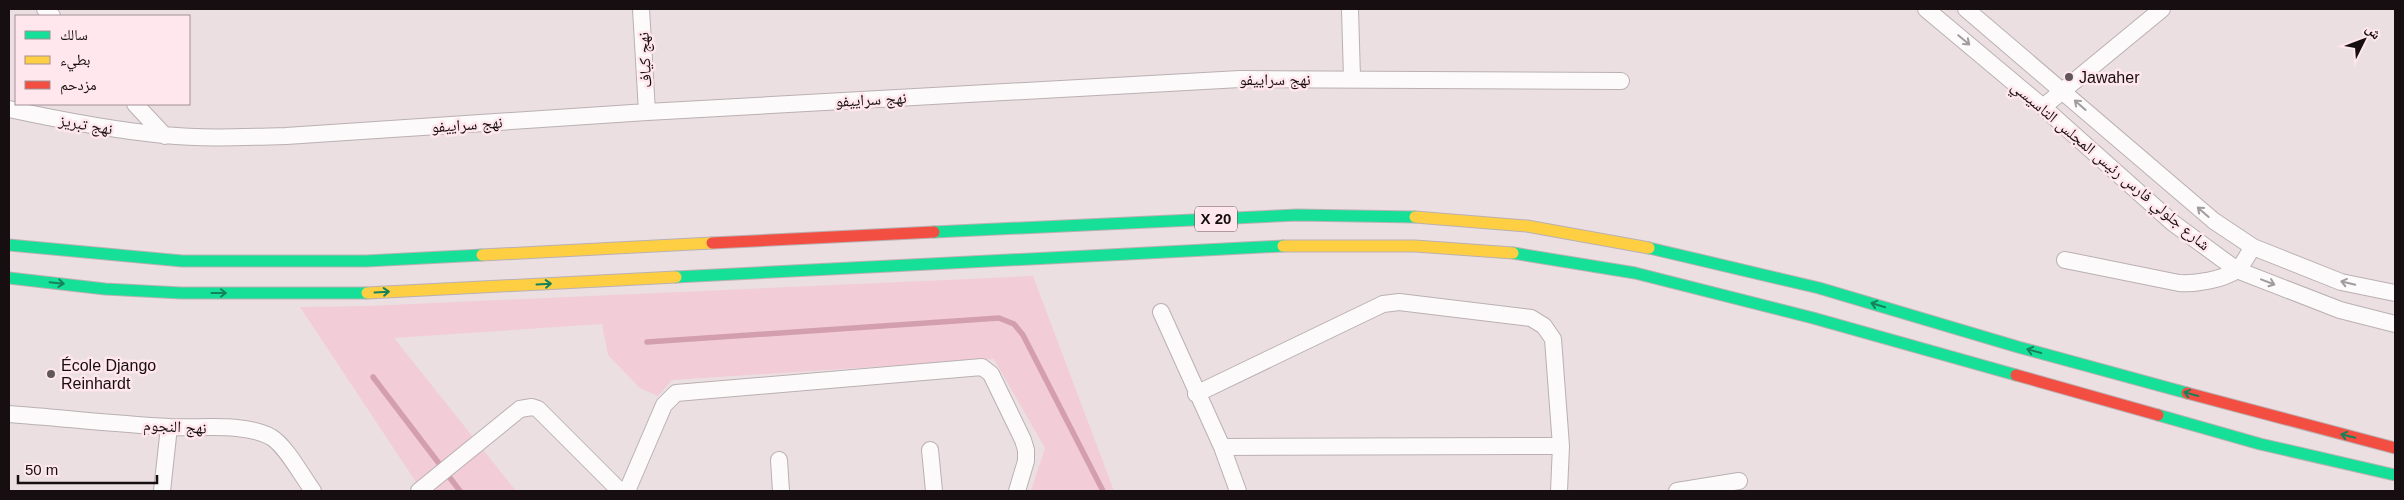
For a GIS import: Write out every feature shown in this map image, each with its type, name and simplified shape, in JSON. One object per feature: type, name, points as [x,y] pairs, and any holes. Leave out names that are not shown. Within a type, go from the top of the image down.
[{"type":"highway","name":"X 20","points":[[9,245],[182,260],[366,261],[1149,221],[1296,215],[1427,217],[1527,226],[1632,245],[1819,288],[2018,347],[2269,416],[2395,448]]},
{"type":"highway","name":"X 20","points":[[9,278],[105,289],[172,292],[367,293],[1298,245],[1415,246],[1523,254],[1635,274],[1814,318],[2260,444],[2395,475]]},
{"type":"street","name":"نهج كياف","points":[[641,9],[647,112]]},
{"type":"street","points":[[1350,9],[1352,78]]},
{"type":"street","name":"شارع جلولي فارس رئيس المجلس التاسيسي","points":[[1926,9],[2043,107],[2173,223],[2237,270],[2340,310],[2395,324]]},
{"type":"street","name":"شارع جلولي فارس رئيس المجلس التاسيسي","points":[[1966,9],[2214,221],[2252,247],[2341,282],[2395,293]]},
{"type":"street","points":[[2043,107],[2162,9]]},
{"type":"street","name":"نهج سراييفو","points":[[165,136],[286,136],[647,112],[1240,79],[1352,78],[1621,81]]},
{"type":"street","points":[[136,105],[165,136]]},
{"type":"street","name":"نهج تبريز","points":[[9,109],[81,124],[165,136]]},
{"type":"street","points":[[2065,260],[2179,283],[2209,281],[2237,270],[2252,247]]},
{"type":"street","points":[[1196,394],[1383,304],[1399,302],[1531,318],[1544,326],[1553,339],[1561,446],[1559,491]]},
{"type":"street","points":[[1161,312],[1196,394],[1222,447],[1238,491]]},
{"type":"street","points":[[627,491],[664,405],[676,393],[982,367],[991,374],[1026,450],[1026,461],[1017,491]]},
{"type":"street","points":[[419,491],[520,409],[527,406],[538,409],[620,491]]},
{"type":"street","name":"نهج النجوم","points":[[9,414],[169,427],[243,429],[260,432],[273,438],[313,491]]},
{"type":"street","points":[[162,491],[169,427]]},
{"type":"street","points":[[1222,447],[1561,446]]},
{"type":"street","points":[[930,450],[934,491]]},
{"type":"street","points":[[779,460],[781,491]]},
{"type":"street","points":[[1677,491],[1739,481]]},
{"type":"shaded area","points":[[1033,276],[1114,491],[1031,491],[1045,448],[994,359],[672,380],[658,396],[640,388],[608,355],[602,324],[394,338],[516,491],[422,491],[300,307],[368,306]]},
{"type":"waterway","points":[[647,342],[999,318],[1014,324],[1023,335],[1103,491]]},
{"type":"waterway","points":[[373,377],[460,491]]},
{"type":"traffic: fast","points":[[934,232],[1297,215],[1415,217]]},
{"type":"traffic: fast","points":[[9,245],[182,261],[366,261],[482,255]]},
{"type":"traffic: fast","points":[[676,277],[1283,246]]},
{"type":"traffic: fast","points":[[1649,248],[1819,288],[2018,347],[2187,393]]},
{"type":"traffic: fast","points":[[1513,253],[1635,273],[1813,318],[2016,375]]},
{"type":"traffic: fast","points":[[9,278],[105,289],[181,293],[367,293]]},
{"type":"traffic: fast","points":[[2158,415],[2260,444],[2395,475]]},
{"type":"traffic: slow","points":[[1415,217],[1527,226],[1649,248]]},
{"type":"traffic: slow","points":[[482,255],[712,243]]},
{"type":"traffic: slow","points":[[1283,246],[1415,246],[1513,253]]},
{"type":"traffic: slow","points":[[367,293],[676,277]]},
{"type":"traffic: jam","points":[[712,243],[934,232]]},
{"type":"traffic: jam","points":[[2016,375],[2158,415]]},
{"type":"traffic: jam","points":[[2187,393],[2395,448]]},
{"type":"place","name":"Jawaher","points":[[2069,77]]},
{"type":"place","name":"École Django Reinhardt","points":[[51,374]]}]
